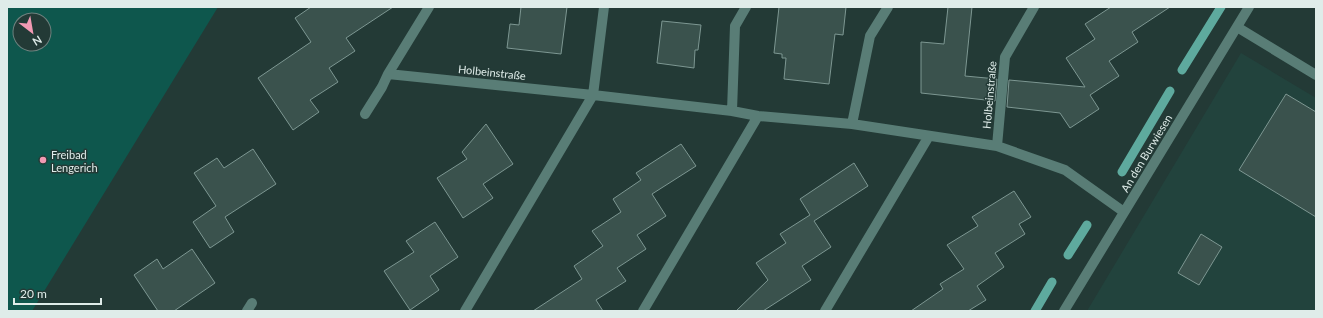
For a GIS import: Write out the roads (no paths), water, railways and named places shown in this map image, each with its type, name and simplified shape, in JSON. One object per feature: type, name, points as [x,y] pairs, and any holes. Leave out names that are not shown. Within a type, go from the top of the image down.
[{"type":"street","points":[[365,114],[429,7]]},
{"type":"street","points":[[465,311],[593,95],[604,7]]},
{"type":"street","points":[[732,111],[734,26],[746,7]]},
{"type":"street","points":[[852,124],[870,36],[888,7]]},
{"type":"street","name":"Holbeinstraße","points":[[997,146],[1005,57],[1034,7]]},
{"type":"street","name":"An den Burwiesen","points":[[1064,311],[1249,7]]},
{"type":"street","points":[[1237,27],[1316,75]]},
{"type":"street","name":"Holbeinstraße","points":[[388,74],[593,95],[732,111],[758,116],[852,124],[997,146],[1065,170],[1124,212]]},
{"type":"street","points":[[643,311],[758,116]]},
{"type":"street","points":[[825,311],[929,136]]},
{"type":"waterway","points":[[1182,70],[1221,7]]},
{"type":"waterway","points":[[1122,172],[1170,91]]},
{"type":"waterway","points":[[1068,255],[1087,225]]},
{"type":"waterway","points":[[1035,311],[1052,282]]},
{"type":"place","name":"Freibad Lengerich","points":[[43,160]]}]
